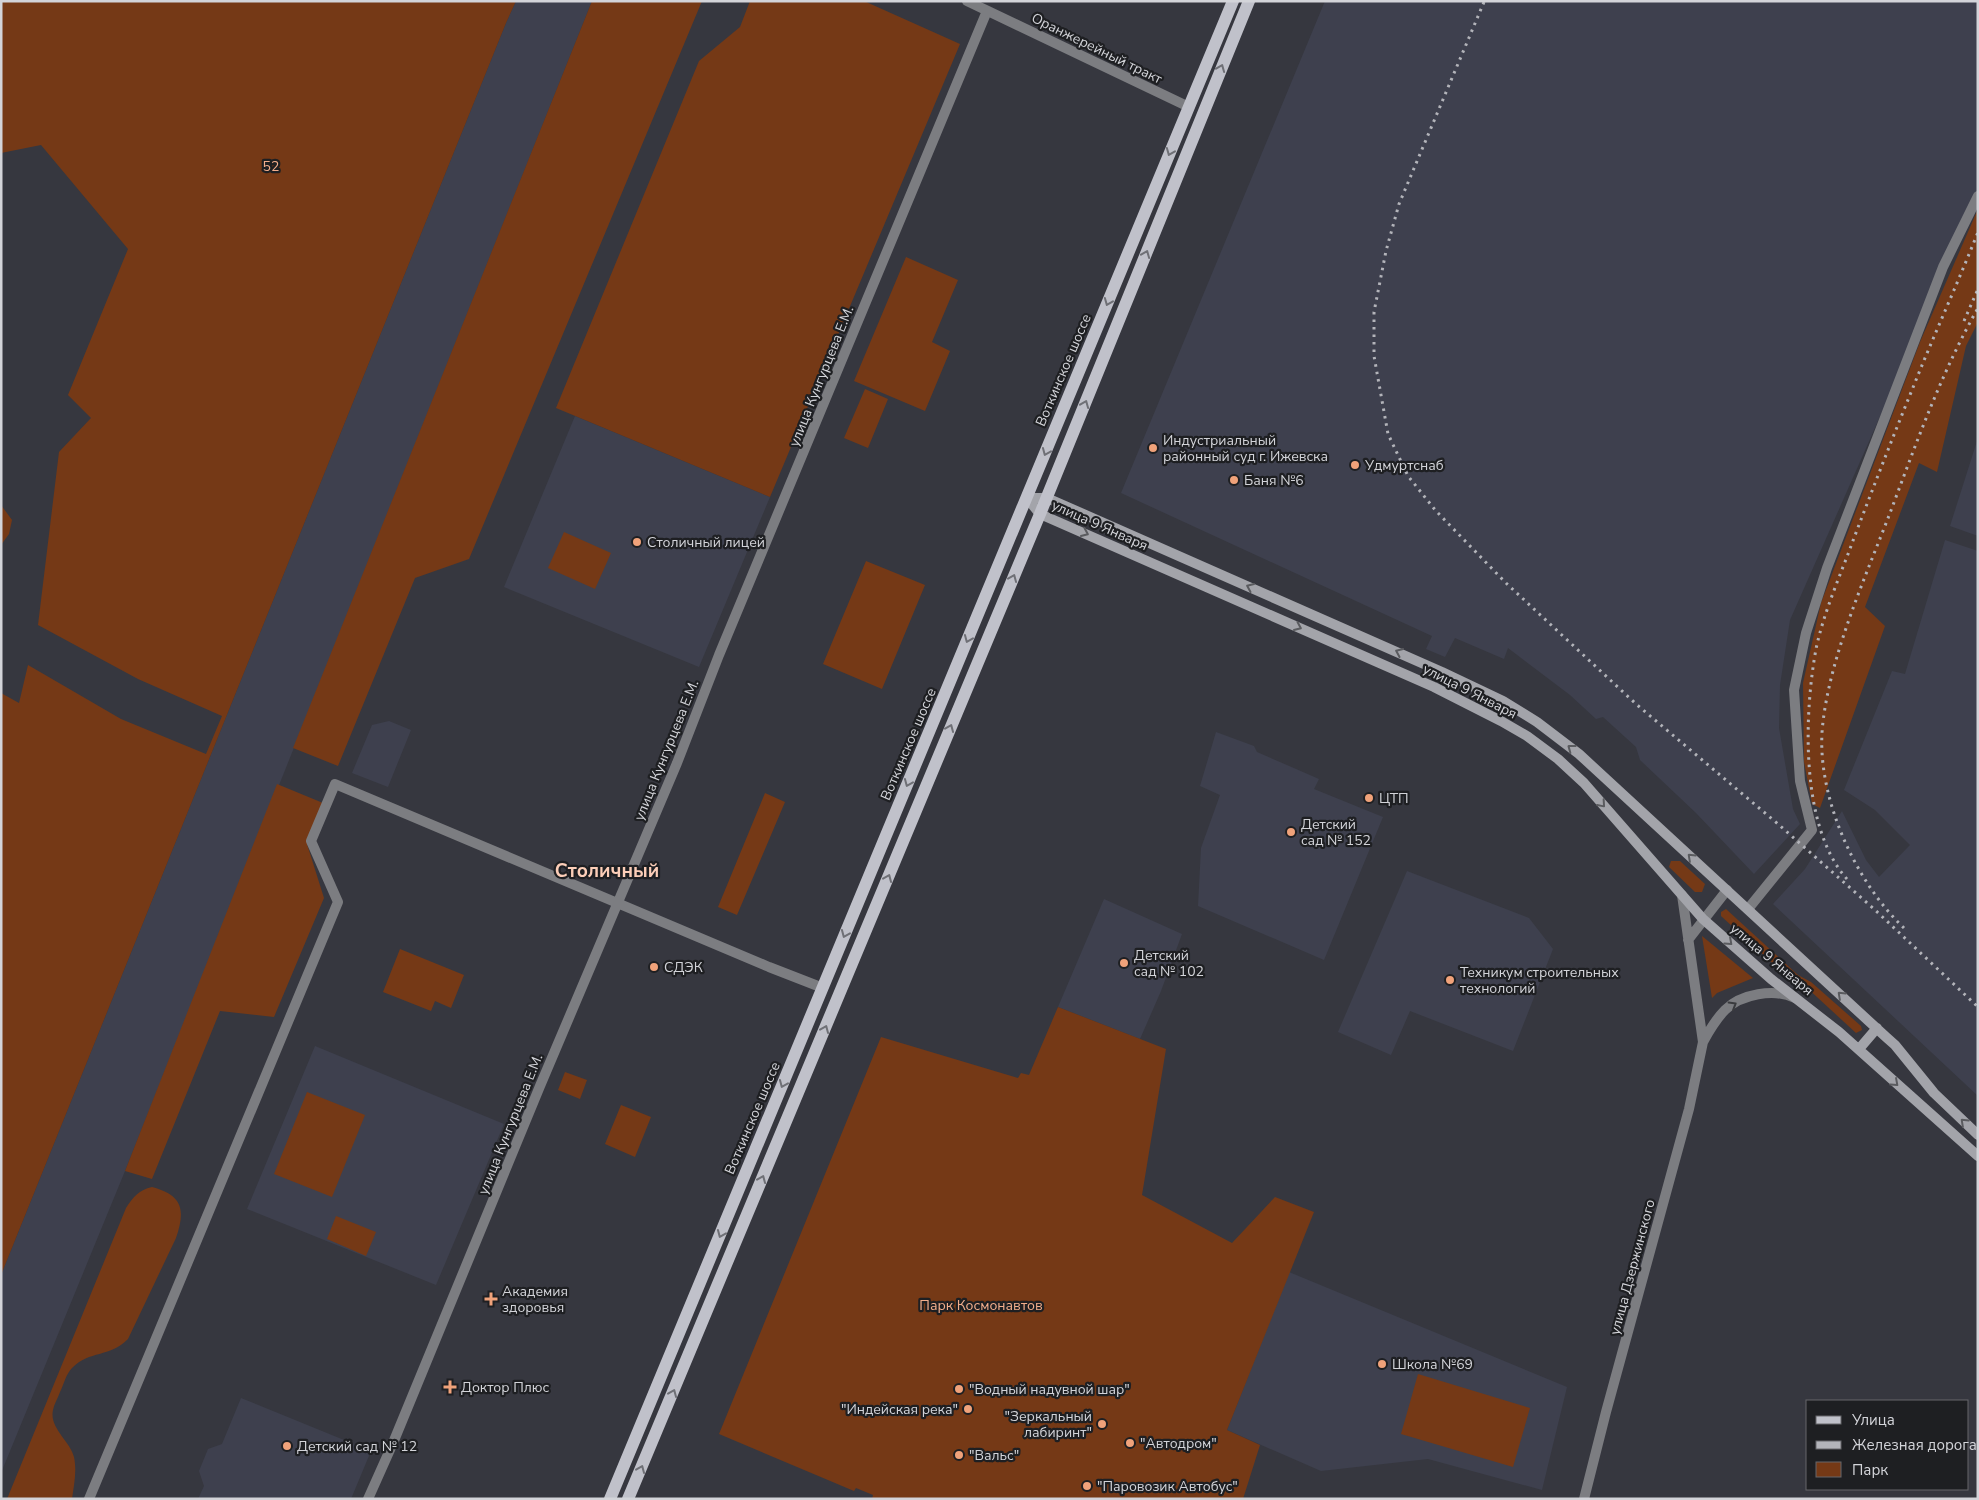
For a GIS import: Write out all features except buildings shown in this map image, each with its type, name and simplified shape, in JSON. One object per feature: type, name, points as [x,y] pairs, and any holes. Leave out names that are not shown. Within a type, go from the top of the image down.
[{"type":"main road","name":"Воткинское шоссе","points":[[610,1499],[1232,1]]},
{"type":"main road","points":[[628,1499],[1040,514],[1249,1]]},
{"type":"main road","name":"улица 9 Января","points":[[1027,498],[1046,498],[1415,659],[1503,701],[1537,722],[1578,754],[1877,1028],[1895,1045],[1934,1093],[1978,1135]]},
{"type":"main road","name":"улица 9 Января","points":[[1027,498],[1040,514],[1407,675],[1501,721],[1527,736],[1558,758],[1601,802],[1703,919],[1771,979],[1800,1000],[1859,1050],[1978,1156]]},
{"type":"main road","points":[[1407,675],[1415,659]]},
{"type":"main road","points":[[1859,1050],[1877,1028]]},
{"type":"street","name":"Оранжерейный тракт","points":[[966,1],[984,7],[1204,114]]},
{"type":"street","name":"улица Кунгурцева Е.М.","points":[[368,1499],[393,1444],[617,902],[677,764],[719,655],[814,431],[984,7]]},
{"type":"street","points":[[1748,909],[1812,830],[1800,781],[1794,690],[1806,633],[1827,568],[1943,268],[1978,196]]},
{"type":"street","points":[[89,1499],[338,902],[311,840],[335,784],[823,988]]},
{"type":"street","points":[[1688,940],[1727,890]]},
{"type":"street","name":"улица Дзержинского","points":[[1682,895],[1703,1042]]},
{"type":"street","name":"улица Дзержинского","points":[[1584,1499],[1687,1118],[1703,1042],[1717,1018],[1726,1008],[1752,995],[1787,994],[1800,1000]]},
{"type":"shaded area","points":[[516,1],[592,1],[125,1171],[1,1473],[1,1275]]},
{"type":"shaded area","points":[[1325,1],[1978,1],[1978,195],[1790,620],[1780,685],[1779,728],[1793,809],[1800,824],[1754,874],[1696,813],[1640,760],[1636,747],[1603,717],[1596,719],[1570,695],[1508,648],[1504,659],[1455,638],[1445,657],[1426,649],[1432,636],[1121,493]]},
{"type":"shaded area","name":"Столичный лицей","points":[[575,416],[770,497],[699,667],[504,587]]},
{"type":"shaded area","points":[[1978,438],[1978,536],[1950,526]]},
{"type":"shaded area","points":[[1945,540],[1978,551],[1978,1096],[1773,904],[1805,869],[1842,811],[1866,860],[1879,877],[1910,845],[1875,810],[1844,790],[1892,671],[1905,674]]},
{"type":"shaded area","points":[[389,721],[411,730],[388,787],[352,773],[372,725]]},
{"type":"shaded area","name":"Детский сад № 152","points":[[1216,732],[1254,746],[1257,752],[1319,779],[1314,789],[1383,817],[1324,960],[1198,906],[1201,848],[1220,795],[1200,786]]},
{"type":"shaded area","name":"Техникум строительных технологий","points":[[1407,871],[1529,918],[1553,949],[1513,1051],[1410,1011],[1391,1055],[1338,1032]]},
{"type":"shaded area","name":"Детский сад № 102","points":[[1104,899],[1182,934],[1161,991],[1140,1039],[1058,1007]]},
{"type":"shaded area","points":[[315,1046],[504,1124],[436,1285],[247,1209]]},
{"type":"shaded area","name":"Школа №69","points":[[1289,1272],[1567,1387],[1542,1490],[1428,1459],[1321,1471],[1227,1430]]},
{"type":"shaded area","name":"Детский сад № 12","points":[[241,1398],[371,1451],[351,1499],[198,1499],[204,1486],[199,1471],[208,1449],[222,1444]]},
{"type":"green space","name":"52","points":[[1,1],[516,1],[1,1275],[1,693],[19,703],[28,665],[121,719],[206,754],[222,716],[138,679],[38,625],[59,452],[91,418],[68,395],[128,249],[41,145],[1,153]]},
{"type":"green space","points":[[592,1],[702,1],[469,559],[415,578],[338,766],[293,748]]},
{"type":"green space","points":[[750,1],[864,1],[960,44],[770,497],[556,408],[699,61],[740,27]]},
{"type":"green space","points":[[1978,209],[1978,322],[1966,346],[1937,472],[1919,463],[1865,607],[1885,626],[1820,808],[1812,804],[1804,762],[1803,683],[1821,603],[1920,342]]},
{"type":"green space","points":[[906,257],[958,280],[932,342],[950,351],[925,411],[854,381]]},
{"type":"green space","points":[[865,389],[888,399],[868,448],[844,438]]},
{"type":"green space","points":[[1,505],[12,520],[9,534],[1,545]]},
{"type":"green space","points":[[564,532],[611,553],[595,589],[548,568]]},
{"type":"green space","points":[[866,561],[925,585],[882,689],[823,664]]},
{"type":"green space","points":[[277,784],[323,803],[307,844],[324,898],[274,1017],[220,1011],[152,1179],[125,1171]]},
{"type":"green space","points":[[765,793],[785,802],[737,915],[718,907]]},
{"type":"green space","points":[[1671,861],[1680,861],[1705,884],[1702,892],[1695,892],[1669,867]]},
{"type":"green space","points":[[1726,909],[1798,975],[1811,982],[1861,1026],[1862,1030],[1856,1033],[1805,986],[1791,980],[1721,916],[1721,912]]},
{"type":"green space","points":[[1702,936],[1753,978],[1717,993],[1712,998]]},
{"type":"green space","points":[[400,949],[464,975],[451,1008],[435,1001],[431,1011],[383,992]]},
{"type":"green space","name":"Парк Космонавтов","points":[[1058,1007],[1166,1049],[1142,1195],[1232,1243],[1275,1197],[1314,1212],[1227,1430],[1260,1445],[1243,1499],[872,1499],[873,1495],[856,1488],[854,1491],[719,1434],[881,1037],[1018,1078],[1021,1073],[1029,1075]]},
{"type":"green space","points":[[565,1072],[587,1080],[580,1099],[558,1090]]},
{"type":"green space","points":[[307,1092],[365,1115],[332,1197],[274,1174]]},
{"type":"green space","points":[[621,1105],[651,1117],[635,1157],[605,1144]]},
{"type":"green space","points":[[152,1187],[170,1194],[179,1205],[181,1219],[176,1238],[128,1339],[114,1349],[79,1362],[72,1368],[54,1408],[54,1423],[72,1451],[75,1462],[72,1499],[7,1499],[126,1208],[131,1200],[143,1190]]},
{"type":"green space","points":[[336,1216],[376,1232],[366,1256],[327,1239]]},
{"type":"green space","points":[[1418,1374],[1530,1408],[1513,1467],[1401,1434]]},
{"type":"railway","points":[[1484,2],[1399,204],[1386,251],[1374,312],[1374,356],[1388,434],[1408,476],[1436,511],[1506,583],[1636,704],[1778,824],[1874,909],[1978,1007]]},
{"type":"railway","points":[[1847,879],[1832,857],[1821,830],[1813,801],[1808,737],[1809,705],[1816,649],[1828,607],[1875,482],[1978,232]]},
{"type":"railway","points":[[1964,321],[1978,289]]},
{"type":"railway","points":[[1904,928],[1869,886],[1841,833],[1831,805],[1825,777],[1822,749],[1823,722],[1833,670],[1850,616],[1930,409],[1952,358],[1978,308]]},
{"type":"place","name":"Индустриальный районный суд г. Ижевска","points":[[1153,448]]},
{"type":"place","name":"Удмуртснаб","points":[[1355,465]]},
{"type":"place","name":"Баня №6","points":[[1234,480]]},
{"type":"place","name":"Столичный лицей","points":[[637,542]]},
{"type":"place","name":"ЦТП","points":[[1369,798]]},
{"type":"place","name":"Детский сад № 152","points":[[1291,832]]},
{"type":"place","name":"Детский сад № 102","points":[[1124,963]]},
{"type":"place","name":"СДЭК","points":[[654,967]]},
{"type":"place","name":"Техникум строительных технологий","points":[[1450,980]]},
{"type":"place","name":"Академия здоровья","points":[[491,1299]]},
{"type":"place","name":"Школа №69","points":[[1382,1364]]},
{"type":"place","name":"Доктор Плюс","points":[[450,1387]]},
{"type":"place","name":"\"Водный надувной шар\"","points":[[959,1389]]},
{"type":"place","name":"\"Индейская река\"","points":[[968,1409]]},
{"type":"place","name":"\"Зеркальный лабиринт\"","points":[[1102,1424]]},
{"type":"place","name":"\"Автодром\"","points":[[1130,1443]]},
{"type":"place","name":"Детский сад № 12","points":[[287,1446]]},
{"type":"place","name":"\"Вальс\"","points":[[959,1455]]},
{"type":"place","name":"\"Паровозик Автобус\"","points":[[1087,1486]]},
{"type":"district","name":"Столичный","points":[[607,870]]}]
